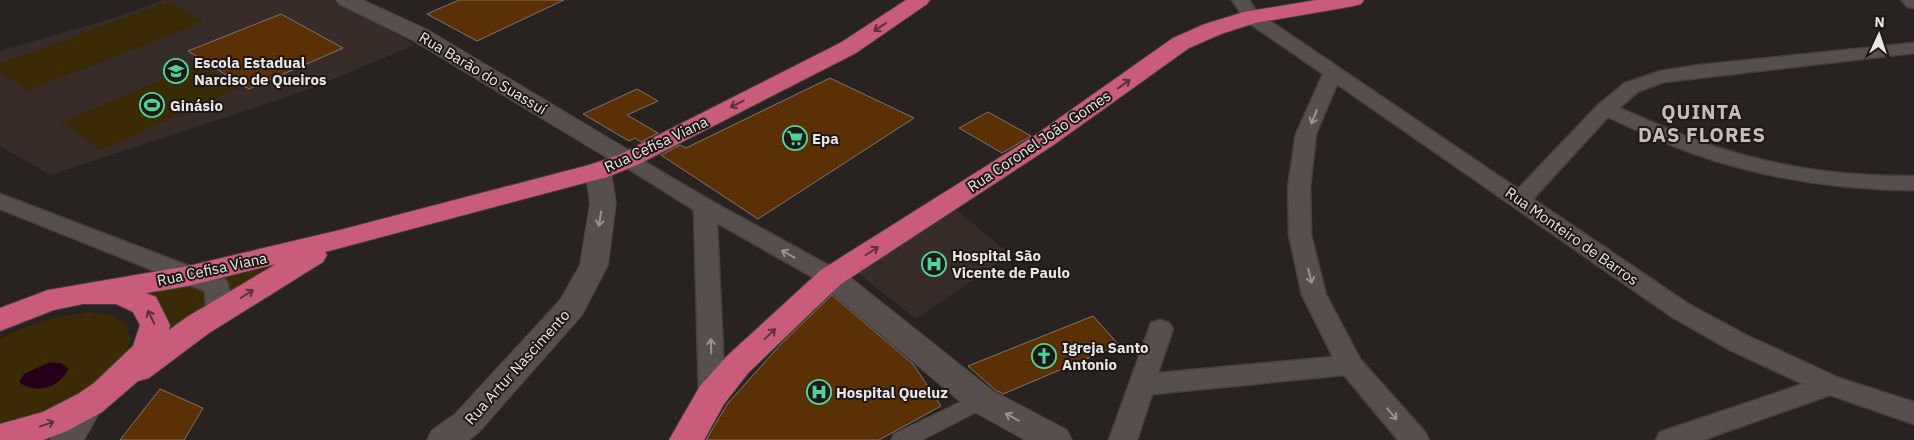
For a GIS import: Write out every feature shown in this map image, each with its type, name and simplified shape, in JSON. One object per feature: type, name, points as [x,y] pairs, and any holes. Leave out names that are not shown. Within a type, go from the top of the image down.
[{"type":"highway","name":"Rua Cefisa Viana","points":[[83,294],[188,276],[340,239],[613,163],[848,48],[920,0]]},
{"type":"highway","name":"Rua Coronel João Gomes","points":[[686,440],[712,395],[738,364],[831,277],[1043,142],[1181,43],[1213,29],[1246,8],[1354,0]]},
{"type":"highway","name":"Rua Cefisa Viana","points":[[120,381],[218,312],[340,239]]},
{"type":"highway","points":[[0,308],[83,294],[120,294],[146,305],[155,325],[147,352],[120,381],[86,406],[52,423],[16,435],[0,438]]},
{"type":"highway","points":[[0,320],[48,301]]},
{"type":"street","name":"Rua Barão do Suassuí","points":[[346,0],[420,35],[613,163],[705,207],[831,277]]},
{"type":"street","points":[[1910,0],[1914,3]]},
{"type":"street","name":"Rua Monteiro de Barros","points":[[1246,8],[1333,72],[1681,311],[1739,344],[1830,385],[1914,414]]},
{"type":"street","points":[[1520,199],[1605,109],[1632,88],[1661,77],[1700,71],[1914,48]]},
{"type":"street","points":[[1333,72],[1306,134],[1299,187],[1300,236],[1314,295],[1350,365],[1415,440]]},
{"type":"street","points":[[1605,109],[1699,149],[1741,162],[1790,172],[1878,183],[1914,182]]},
{"type":"street","name":"Rua Artur Nascimento","points":[[444,440],[467,423],[571,307],[594,265],[603,203],[613,163]]},
{"type":"street","points":[[0,200],[217,286],[218,312]]},
{"type":"street","points":[[705,207],[712,395]]},
{"type":"street","points":[[831,277],[982,400],[1055,440]]},
{"type":"street","points":[[1123,440],[1160,330]]},
{"type":"street","points":[[1141,385],[1350,365]]},
{"type":"street","points":[[1670,440],[1830,385]]},
{"type":"street","points":[[902,440],[982,400]]},
{"type":"street","points":[[68,440],[86,406]]},
{"type":"shaded area","name":"Escola Estadual Narciso de Queiros","points":[[163,0],[335,0],[415,45],[302,92],[50,175],[0,146],[0,51],[117,17]]},
{"type":"shaded area","points":[[169,1],[203,22],[27,91],[0,71],[0,64]]},
{"type":"shaded area","name":"Ginásio","points":[[199,64],[239,88],[101,150],[62,122]]},
{"type":"shaded area","name":"Hospital São Vicente de Paulo","points":[[955,209],[1010,254],[916,319],[858,273]]},
{"type":"shaded area","points":[[322,247],[151,351],[135,295]]},
{"type":"shaded area","points":[[89,312],[112,315],[126,325],[131,339],[125,358],[78,401],[0,428],[0,339],[22,328],[43,321]]},
{"type":"shaded area","points":[[48,363],[61,364],[68,369],[64,376],[53,385],[39,389],[25,386],[19,382],[24,374]]},
{"type":"building","points":[[459,0],[564,0],[477,41],[427,14]]},
{"type":"building","points":[[281,14],[343,48],[249,89],[188,51]]},
{"type":"building","name":"Epa","points":[[830,78],[914,118],[758,219],[661,155],[680,145],[686,148]]},
{"type":"building","points":[[637,89],[658,101],[627,115],[658,133],[641,142],[635,138],[629,141],[583,114]]},
{"type":"building","points":[[988,112],[1031,136],[1002,153],[959,128]]},
{"type":"building","points":[[832,295],[913,364],[941,406],[879,440],[706,440],[728,403],[782,343]]},
{"type":"building","name":"Igreja Santo Antonio","points":[[1093,316],[1119,345],[1003,394],[994,389],[968,366]]},
{"type":"building","points":[[160,389],[203,408],[184,440],[120,440]]},
{"type":"place","name":"Escola Estadual Narciso de Queiros","points":[[176,71]]},
{"type":"place","name":"Ginásio","points":[[152,105]]},
{"type":"place","name":"Epa","points":[[795,138]]},
{"type":"place","name":"Hospital São Vicente de Paulo","points":[[934,264]]},
{"type":"place","name":"Igreja Santo Antonio","points":[[1044,356]]},
{"type":"place","name":"Hospital Queluz","points":[[819,392]]},
{"type":"district","name":"QUINTA DAS FLORES","points":[[1702,122]]}]
